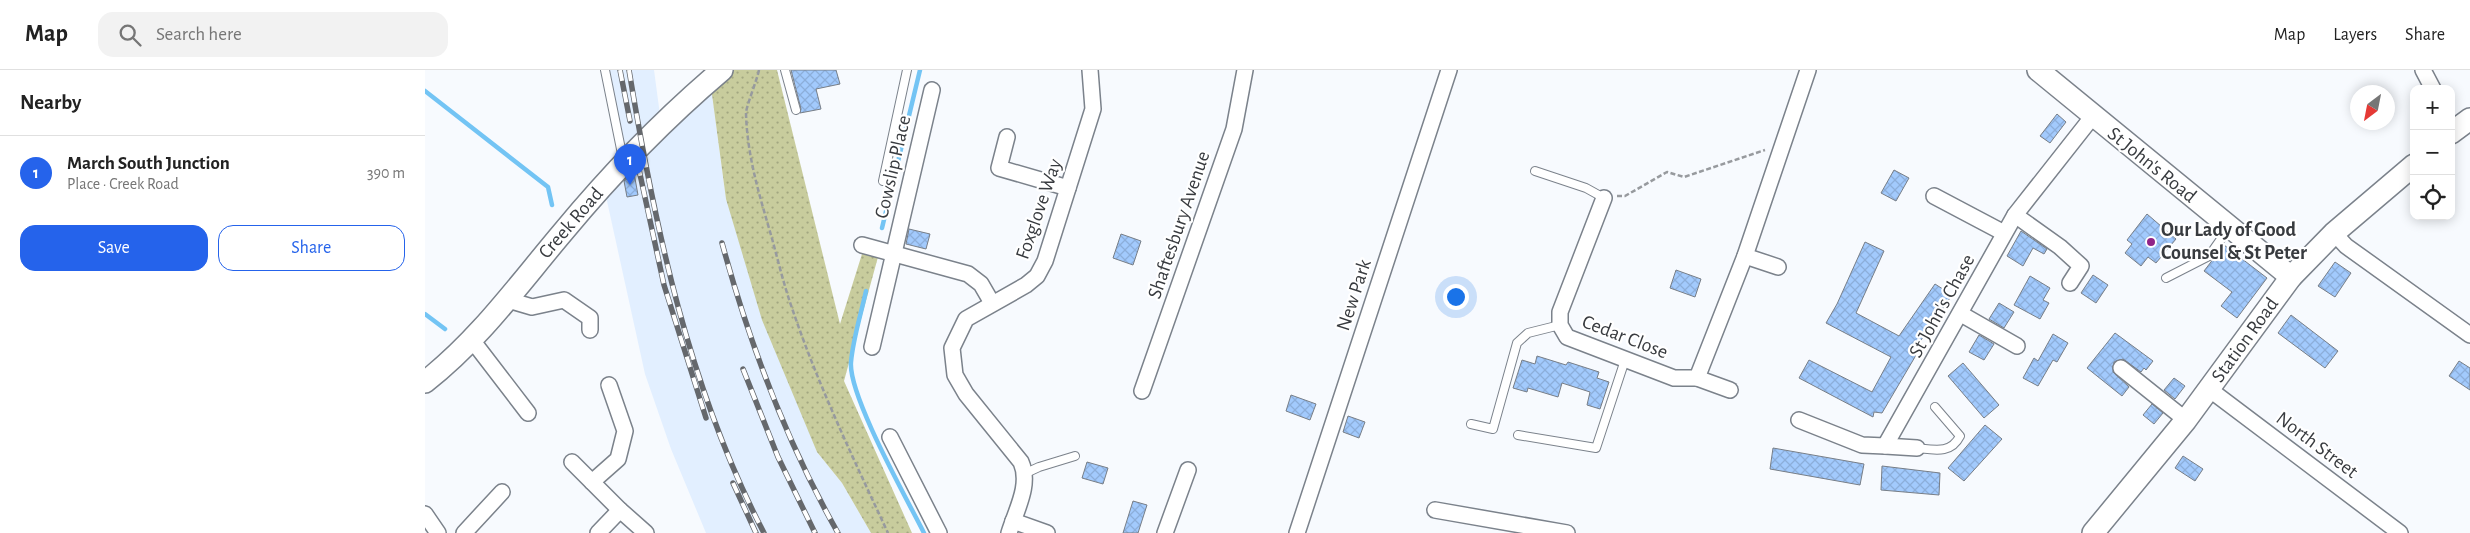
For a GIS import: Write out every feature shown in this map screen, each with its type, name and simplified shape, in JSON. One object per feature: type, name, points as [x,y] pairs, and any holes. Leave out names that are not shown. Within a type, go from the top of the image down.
[{"type":"street","name":"Creek Road","points":[[425,382],[472,340],[624,162],[722,70]]},
{"type":"street","name":"Foxglove Way","points":[[1026,473],[1021,462],[966,394],[955,375],[952,348],[967,320],[1037,276],[1045,261],[1093,109],[1088,70]]},
{"type":"street","name":"Shaftesbury Avenue","points":[[1142,391],[1234,129],[1245,70]]},
{"type":"street","name":"New Park","points":[[1297,533],[1449,70]]},
{"type":"street","points":[[1697,378],[1745,256],[1781,145],[1808,70]]},
{"type":"street","name":"St John's Road","points":[[2038,70],[2291,277]]},
{"type":"street","points":[[2423,70],[2431,85]]},
{"type":"street","name":"Cowslip Place","points":[[872,347],[932,90]]},
{"type":"street","name":"St John's Chase","points":[[1885,446],[2015,215],[2093,116]]},
{"type":"street","points":[[1007,137],[999,168],[1068,188]]},
{"type":"street","name":"Station Road","points":[[2097,532],[2186,420],[2291,277],[2334,233],[2410,168]]},
{"type":"street","points":[[1934,196],[2004,233]]},
{"type":"street","name":"Cedar Close","points":[[1604,198],[1560,312],[1560,325],[1567,337],[1674,378],[1697,378],[1730,390]]},
{"type":"street","points":[[2015,215],[2060,246],[2081,266],[2070,283]]},
{"type":"street","points":[[2334,233],[2346,246],[2470,335]]},
{"type":"street","points":[[862,245],[969,274],[981,284],[993,303]]},
{"type":"street","points":[[1745,256],[1778,267]]},
{"type":"street","points":[[508,300],[531,307],[564,300],[589,318],[590,330]]},
{"type":"street","points":[[1961,314],[2017,346]]},
{"type":"street","points":[[472,340],[528,413]]},
{"type":"street","points":[[2121,368],[2186,420]]},
{"type":"street","points":[[592,482],[618,459],[625,431],[609,385]]},
{"type":"street","name":"North Street","points":[[2209,389],[2400,533]]},
{"type":"street","points":[[1799,420],[1861,445],[1917,448]]},
{"type":"street","points":[[891,437],[939,533]]},
{"type":"street","points":[[572,462],[646,533]]},
{"type":"street","points":[[1165,533],[1188,470]]},
{"type":"street","points":[[1026,473],[1025,484],[1011,527],[1047,533]]},
{"type":"street","points":[[464,533],[502,492]]},
{"type":"street","points":[[598,533],[620,510]]},
{"type":"street","points":[[1435,510],[1567,533]]},
{"type":"street","points":[[425,514],[439,533]]},
{"type":"lane","points":[[605,70],[624,162]]},
{"type":"lane","points":[[785,70],[797,110]]},
{"type":"lane","points":[[883,181],[907,70]]},
{"type":"lane","points":[[1535,171],[1586,188],[1604,198]]},
{"type":"lane","points":[[2166,278],[2209,256],[2229,227]]},
{"type":"lane","points":[[1471,424],[1493,429],[1517,343],[1528,333],[1560,325]]},
{"type":"lane","points":[[1518,435],[1596,448],[1625,360]]},
{"type":"lane","points":[[1917,448],[1942,451],[1956,444],[1960,436],[1935,407]]},
{"type":"lane","points":[[1026,473],[1039,466],[1075,456]]},
{"type":"path","points":[[759,70],[755,90],[746,110],[750,160],[762,206],[792,310],[810,358],[829,406],[888,533]]},
{"type":"path","points":[[1604,198],[1625,196],[1667,172],[1684,177],[1781,145]]},
{"type":"shaded area","points":[[609,70],[654,70],[660,115],[626,150]]},
{"type":"shaded area","points":[[711,87],[726,199],[817,452],[842,483],[871,533],[706,533],[671,449],[645,374],[605,192]]},
{"type":"green space","points":[[733,70],[777,70],[840,324],[862,254],[878,257],[844,381],[912,533],[871,533],[842,483],[817,452],[762,320],[726,199],[711,87]]},
{"type":"building","points":[[791,70],[836,70],[840,84],[816,89],[821,109],[800,113],[801,109]]},
{"type":"building","points":[[2057,114],[2066,122],[2050,143],[2040,136]]},
{"type":"building","points":[[1894,170],[1909,178],[1896,201],[1881,193]]},
{"type":"building","points":[[634,173],[638,195],[627,197],[624,181]]},
{"type":"building","name":"Our Lady of Good Counsel & St Peter","points":[[2147,214],[2176,239],[2156,263],[2148,257],[2141,266],[2125,253],[2132,244],[2127,240]]},
{"type":"building","points":[[909,229],[930,234],[926,249],[906,244]]},
{"type":"building","points":[[2021,231],[2047,249],[2044,254],[2033,248],[2023,266],[2007,256]]},
{"type":"building","points":[[1121,234],[1141,241],[1133,265],[1113,258]]},
{"type":"building","points":[[1865,242],[1884,251],[1856,313],[1899,336],[1935,284],[1952,295],[1919,343],[1922,345],[1882,413],[1874,412],[1873,417],[1799,378],[1809,360],[1872,392],[1891,357],[1826,323],[1837,304]]},
{"type":"building","points":[[2224,245],[2267,278],[2237,318],[2221,306],[2232,292],[2204,271]]},
{"type":"building","points":[[2335,262],[2351,273],[2335,297],[2318,286]]},
{"type":"building","points":[[1676,270],[1701,279],[1695,297],[1670,288]]},
{"type":"building","points":[[2093,275],[2108,285],[2096,303],[2081,293]]},
{"type":"building","points":[[2030,276],[2050,288],[2043,300],[2049,303],[2040,319],[2014,305]]},
{"type":"building","points":[[1999,303],[2014,312],[2004,328],[1989,319]]},
{"type":"building","points":[[2291,315],[2338,351],[2325,368],[2278,333]]},
{"type":"building","points":[[2115,333],[2153,361],[2146,370],[2144,368],[2141,372],[2123,359],[2114,362],[2113,372],[2129,387],[2122,396],[2087,368]]},
{"type":"building","points":[[2053,334],[2068,343],[2057,362],[2053,360],[2038,386],[2023,378],[2034,358],[2038,361]]},
{"type":"building","points":[[1979,335],[1994,344],[1984,360],[1969,352]]},
{"type":"building","points":[[1537,356],[1566,365],[1568,362],[1599,372],[1597,378],[1609,382],[1600,409],[1587,405],[1590,392],[1562,383],[1558,397],[1528,388],[1527,392],[1513,388],[1522,360],[1535,364]]},
{"type":"building","points":[[2459,361],[2470,368],[2470,390],[2449,376]]},
{"type":"building","points":[[1963,363],[1999,405],[1984,418],[1948,376]]},
{"type":"building","points":[[2174,378],[2185,386],[2175,399],[2164,390]]},
{"type":"building","points":[[1291,395],[1316,404],[1310,420],[1286,411]]},
{"type":"building","points":[[2152,404],[2163,413],[2154,424],[2143,415]]},
{"type":"building","points":[[1348,416],[1365,422],[1359,438],[1343,432]]},
{"type":"building","points":[[1985,425],[2002,439],[1964,481],[1948,468]]},
{"type":"building","points":[[1773,448],[1864,464],[1860,485],[1770,469]]},
{"type":"building","points":[[2183,456],[2203,469],[2195,481],[2175,468]]},
{"type":"building","points":[[1087,462],[1108,468],[1103,484],[1082,478]]},
{"type":"building","points":[[1882,466],[1940,473],[1939,495],[1881,490]]},
{"type":"building","points":[[1133,501],[1147,505],[1138,533],[1123,533]]},
{"type":"waterway","points":[[882,228],[920,70]]},
{"type":"waterway","points":[[425,91],[548,187],[552,205]]},
{"type":"waterway","points":[[866,291],[852,353],[853,377],[868,422],[924,533]]},
{"type":"waterway","points":[[425,314],[445,329]]},
{"type":"railway","points":[[620,70],[630,121]]},
{"type":"railway","points":[[629,70],[663,248],[678,307],[695,365],[715,422],[738,478],[764,533]]},
{"type":"railway","points":[[638,165],[664,285],[706,418]]},
{"type":"railway","points":[[722,243],[744,317],[771,391],[802,464],[838,533]]},
{"type":"railway","points":[[743,369],[778,457],[815,533]]},
{"type":"railway","points":[[733,483],[756,533]]},
{"type":"place","name":"March South Junction","points":[[630,185]]},
{"type":"place","name":"Our Lady of Good Counsel & St Peter","points":[[2151,242]]}]
